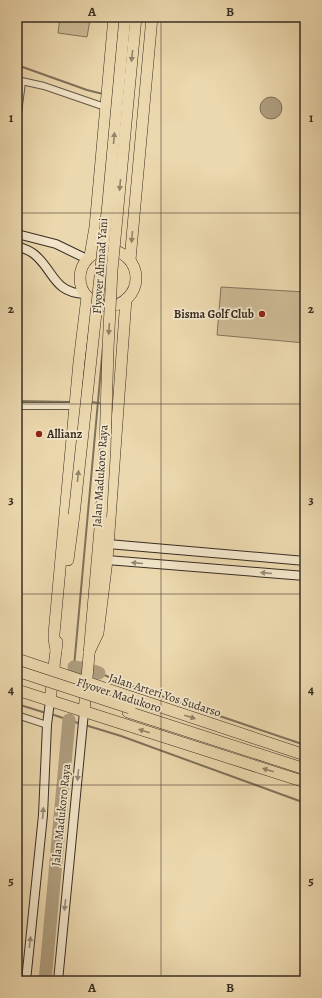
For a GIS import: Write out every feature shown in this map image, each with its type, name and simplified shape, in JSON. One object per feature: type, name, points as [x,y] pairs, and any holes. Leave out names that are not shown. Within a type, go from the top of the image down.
[{"type":"highway","points":[[89,257],[101,251],[109,250],[118,252],[130,260],[134,267],[136,282],[134,289],[126,299],[119,304],[102,306],[89,298],[81,285],[80,276],[82,267],[89,257],[95,227],[108,106],[107,87],[114,17]]},
{"type":"highway","name":"Flyover Ahmad Yani","points":[[74,515],[108,203],[125,17]]},
{"type":"highway","name":"Flyover Ahmad Yani","points":[[101,517],[112,270],[136,17]]},
{"type":"highway","points":[[130,260],[152,17]]},
{"type":"highway","points":[[108,106],[143,113]]},
{"type":"highway","name":"Jalan Madukoro Raya","points":[[56,650],[54,634],[75,400],[79,362],[89,298]]},
{"type":"highway","name":"Jalan Madukoro Raya","points":[[89,655],[98,633],[107,560],[126,299]]},
{"type":"highway","name":"Jalan Madukoro Raya","points":[[49,706],[74,515]]},
{"type":"highway","name":"Jalan Madukoro Raya","points":[[84,717],[101,517]]},
{"type":"highway","name":"Jalan Arteri Yos Sudarso","points":[[17,659],[305,755]]},
{"type":"highway","name":"Flyover Madukoro","points":[[17,671],[305,769]]},
{"type":"highway","name":"Flyover Madukoro","points":[[17,676],[305,765]]},
{"type":"highway","points":[[17,690],[49,706],[305,782]]},
{"type":"street","points":[[17,121],[19,81],[44,86],[108,106]]},
{"type":"street","points":[[17,234],[56,244],[89,257]]},
{"type":"street","points":[[17,246],[25,248],[35,254],[65,290],[89,298]]},
{"type":"street","points":[[17,406],[75,400]]},
{"type":"street","points":[[108,544],[305,561]]},
{"type":"street","points":[[107,560],[305,576]]},
{"type":"street","name":"Jalan Madukoro Raya","points":[[26,981],[43,815],[49,706]]},
{"type":"street","points":[[17,715],[47,724]]},
{"type":"street","name":"Jalan Madukoro Raya","points":[[58,981],[84,717]]},
{"type":"shaded area","points":[[60,17],[90,20],[87,37],[58,33]]},
{"type":"shaded area","points":[[271,97],[279,100],[282,108],[279,116],[271,119],[263,116],[260,108],[263,100]]},
{"type":"shaded area","name":"Bisma Golf Club","points":[[221,287],[305,292],[305,343],[217,335]]},
{"type":"waterway","points":[[17,65],[87,90],[103,94]]},
{"type":"waterway","points":[[74,667],[103,346]]},
{"type":"waterway","points":[[17,401],[72,402]]},
{"type":"waterway","points":[[90,402],[99,403]]},
{"type":"waterway","points":[[74,667],[99,673]]},
{"type":"waterway","points":[[99,673],[134,687],[305,745]]},
{"type":"waterway","points":[[17,704],[46,713]]},
{"type":"waterway","points":[[51,714],[81,724]]},
{"type":"waterway","points":[[45,981],[69,720]]},
{"type":"waterway","points":[[85,725],[121,736],[305,803]]},
{"type":"place","name":"Bisma Golf Club","points":[[262,314]]},
{"type":"place","name":"Allianz","points":[[39,434]]}]
